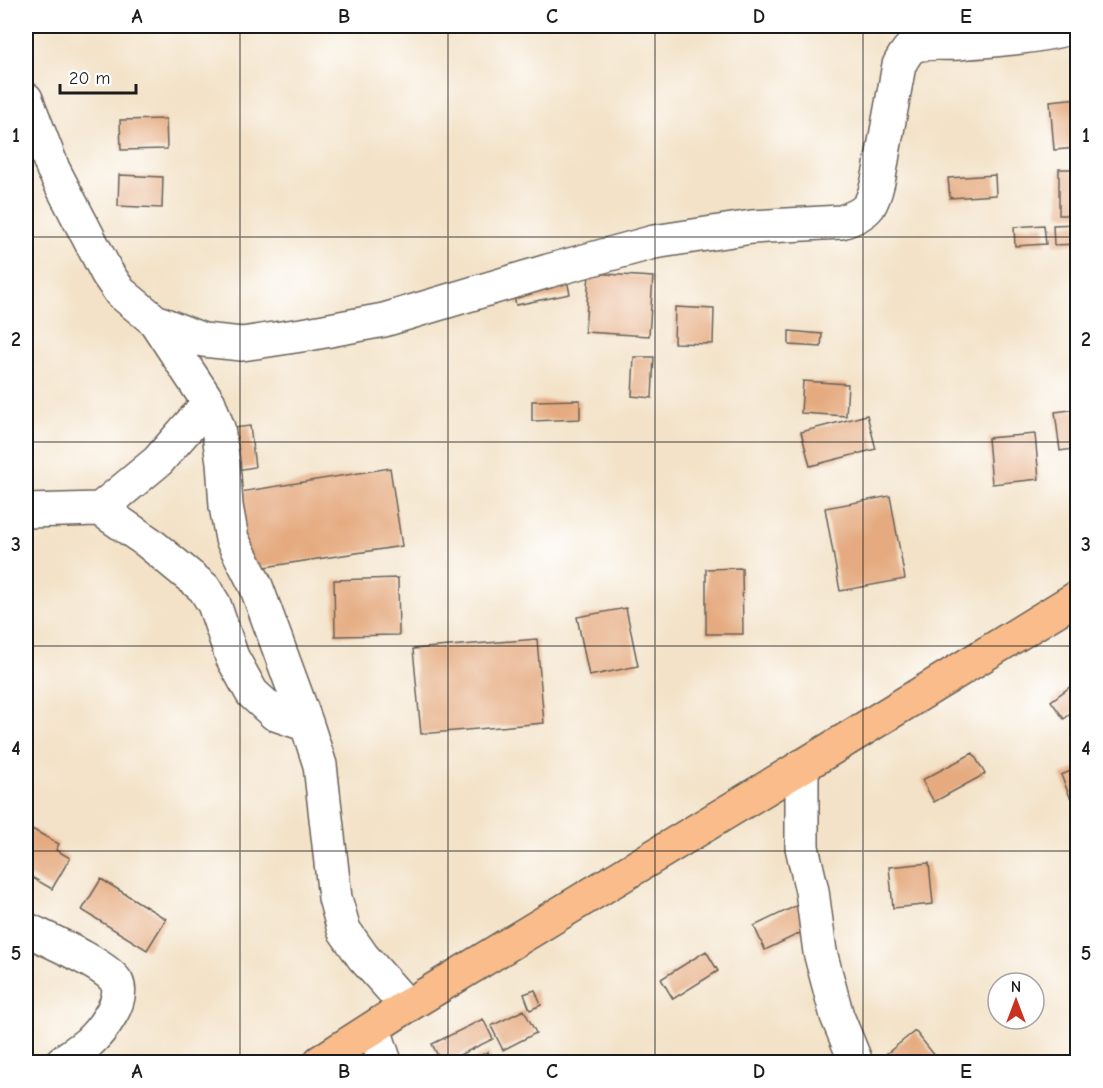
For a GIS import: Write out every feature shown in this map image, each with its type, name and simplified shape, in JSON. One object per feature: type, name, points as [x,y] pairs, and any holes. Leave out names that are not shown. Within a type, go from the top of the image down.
[{"type":"main road","points":[[320,1062],[358,1045],[407,1006],[1077,597]]},
{"type":"street","points":[[155,321],[203,340],[242,344],[384,320],[654,242],[752,226],[841,222],[852,219],[869,206],[875,191],[899,65],[912,47],[1021,32],[1053,33],[1077,26]]},
{"type":"street","points":[[26,99],[52,170],[107,273],[120,292],[155,321],[209,403],[218,428],[226,506],[232,539],[256,586],[320,765],[335,898],[344,930],[363,957],[407,1006]]},
{"type":"street","points":[[100,509],[158,461],[209,403]]},
{"type":"street","points":[[26,512],[100,509],[148,542],[204,588],[214,604],[232,657],[252,693],[275,714],[307,725]]},
{"type":"street","points":[[802,766],[802,847],[812,891],[820,952],[837,1016],[856,1062]]},
{"type":"street","points":[[26,929],[74,952],[111,975],[117,982],[119,992],[117,1001],[108,1018],[89,1042],[62,1062]]},
{"type":"street","points":[[358,1045],[385,1062]]},
{"type":"building","points":[[1078,98],[1078,148],[1054,150],[1050,101]]},
{"type":"building","points":[[166,119],[167,149],[121,150],[120,120]]},
{"type":"building","points":[[1059,169],[1078,169],[1078,215],[1059,215]]},
{"type":"building","points":[[119,175],[163,177],[162,208],[118,206]]},
{"type":"building","points":[[995,175],[996,195],[950,198],[948,178]]},
{"type":"building","points":[[1078,224],[1078,244],[1054,245],[1053,225]]},
{"type":"building","points":[[1044,225],[1046,244],[1015,246],[1014,227]]},
{"type":"building","points":[[589,273],[653,277],[649,336],[585,332]]},
{"type":"building","points":[[566,276],[570,294],[516,305],[512,288]]},
{"type":"building","points":[[675,307],[714,309],[713,344],[674,343]]},
{"type":"building","points":[[789,331],[822,334],[821,347],[789,345]]},
{"type":"building","points":[[634,357],[654,357],[652,398],[632,396]]},
{"type":"building","points":[[803,381],[848,384],[846,416],[801,413]]},
{"type":"building","points":[[580,400],[580,419],[532,421],[532,401]]},
{"type":"building","points":[[1078,409],[1078,448],[1060,451],[1055,412]]},
{"type":"building","points":[[867,415],[876,449],[810,466],[801,432]]},
{"type":"building","points":[[250,426],[255,467],[231,471],[225,429]]},
{"type":"building","points":[[1035,434],[1039,479],[992,484],[988,438]]},
{"type":"building","points":[[390,468],[402,546],[246,570],[234,493]]},
{"type":"building","points":[[890,496],[905,579],[840,591],[825,508]]},
{"type":"building","points":[[742,568],[743,634],[706,634],[706,569]]},
{"type":"building","points":[[398,578],[399,635],[335,636],[334,580]]},
{"type":"building","points":[[626,608],[638,666],[589,676],[577,617]]},
{"type":"building","points":[[537,639],[544,723],[421,734],[413,649]]},
{"type":"building","points":[[1078,681],[1078,708],[1064,719],[1051,701]]},
{"type":"building","points":[[973,753],[985,774],[934,802],[922,780]]},
{"type":"building","points":[[1078,768],[1078,794],[1070,797],[1061,775]]},
{"type":"building","points":[[32,829],[59,844],[56,850],[70,858],[52,889],[26,874],[26,831],[29,833]]},
{"type":"building","points":[[929,863],[933,904],[893,908],[889,867]]},
{"type":"building","points":[[101,879],[166,919],[147,950],[82,910]]},
{"type":"building","points":[[802,903],[813,927],[765,950],[754,926]]},
{"type":"building","points":[[706,951],[718,971],[673,999],[661,979]]},
{"type":"building","points":[[535,990],[541,1005],[530,1010],[524,994]]},
{"type":"building","points":[[524,1010],[536,1033],[503,1050],[491,1026]]},
{"type":"building","points":[[483,1019],[493,1039],[441,1062],[432,1044]]},
{"type":"building","points":[[915,1031],[940,1062],[876,1062]]},
{"type":"building","points":[[488,1052],[493,1062],[475,1062],[473,1059]]}]
